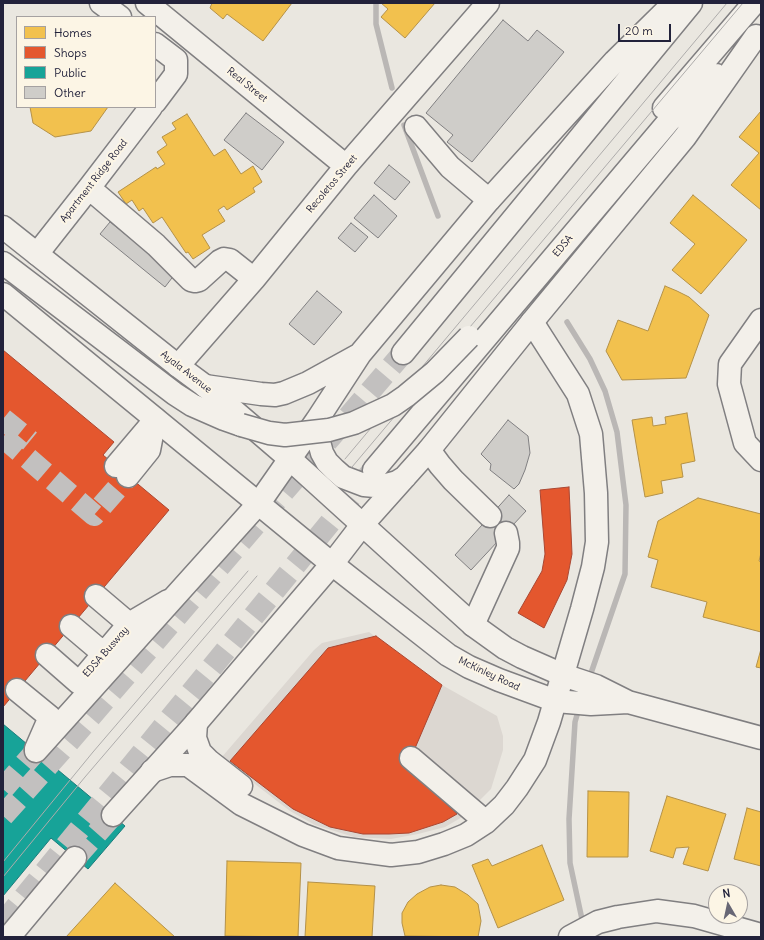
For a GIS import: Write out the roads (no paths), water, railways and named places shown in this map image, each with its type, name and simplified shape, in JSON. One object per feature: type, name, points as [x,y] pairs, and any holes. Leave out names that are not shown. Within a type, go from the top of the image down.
[{"type":"main road","points":[[101,3],[119,16]]},
{"type":"main road","name":"Recoletos Street","points":[[178,366],[254,279],[346,166],[488,3]]},
{"type":"main road","points":[[17,690],[50,717],[36,750],[259,503],[317,420],[360,354],[489,200],[615,61],[674,3]]},
{"type":"main road","points":[[404,353],[690,3]]},
{"type":"main road","points":[[3,263],[160,384],[192,405],[214,415],[269,433],[285,434],[328,430],[354,423],[387,408],[406,396],[435,372],[469,337],[754,3]]},
{"type":"main road","name":"Real Street","points":[[151,4],[346,166]]},
{"type":"main road","points":[[113,815],[196,722],[332,564],[362,525],[430,450],[532,322],[685,137],[758,33]]},
{"type":"main road","name":"EDSA","points":[[374,470],[669,121],[758,33]]},
{"type":"main road","points":[[156,45],[176,60],[176,74],[156,101]]},
{"type":"main road","name":"Apartment Ridge Road","points":[[37,254],[150,108]]},
{"type":"main road","points":[[416,127],[450,167],[489,200]]},
{"type":"main road","points":[[89,188],[156,246],[191,280],[195,282],[199,280],[224,259],[230,260],[254,279]]},
{"type":"main road","name":"Ayala Avenue","points":[[3,227],[205,386],[290,459],[362,525]]},
{"type":"main road","points":[[3,294],[332,564]]},
{"type":"main road","points":[[761,320],[730,364],[730,384],[745,443],[761,460]]},
{"type":"main road","points":[[152,771],[170,765],[188,765],[241,804],[303,836],[338,848],[391,855],[418,852],[466,835],[486,822],[504,805],[535,760],[549,722],[593,568],[597,542],[596,493],[591,434],[578,394],[532,322]]},
{"type":"main road","points":[[205,386],[275,395],[294,390],[360,354]]},
{"type":"main road","points":[[118,467],[149,450],[153,417]]},
{"type":"main road","points":[[317,420],[317,437],[322,452],[327,462],[343,477],[364,485],[375,486],[397,482],[406,477]]},
{"type":"main road","points":[[430,450],[453,480],[490,516]]},
{"type":"main road","name":"McKinley Road","points":[[362,525],[473,625],[506,648],[522,657],[563,675],[596,686],[628,702],[761,738]]},
{"type":"main road","points":[[473,625],[508,548],[506,533]]},
{"type":"main road","name":"McKinley Road","points":[[332,564],[448,655],[485,674],[520,689],[556,701],[591,704],[628,702]]},
{"type":"main road","points":[[96,596],[129,624]]},
{"type":"main road","name":"EDSA Busway","points":[[46,655],[79,683],[129,624],[174,597]]},
{"type":"main road","points":[[71,626],[104,654]]},
{"type":"main road","points":[[196,722],[195,738],[200,752],[209,761],[250,793],[283,825]]},
{"type":"main road","points":[[411,758],[486,822]]},
{"type":"main road","points":[[10,937],[76,858]]},
{"type":"main road","points":[[570,937],[598,922],[618,917],[657,911],[694,916],[761,935]]},
{"type":"waterway","points":[[376,3],[376,24],[392,88]]},
{"type":"waterway","points":[[404,125],[438,216]]},
{"type":"waterway","points":[[567,322],[590,359],[605,391],[617,432],[626,505],[625,574],[589,679]]},
{"type":"waterway","points":[[579,708],[575,722],[569,819],[570,863],[583,924]]},
{"type":"tunnel","points":[[3,816],[61,751],[403,353]]},
{"type":"tunnel","points":[[3,419],[30,441]]},
{"type":"tunnel","points":[[3,437],[94,515],[128,476]]},
{"type":"tunnel","points":[[3,923],[373,470]]},
{"type":"tunnel","points":[[3,789],[36,751]]},
{"type":"tunnel","points":[[75,858],[113,815]]},
{"type":"tram line","points":[[345,459],[727,3]]},
{"type":"tram line","points":[[352,467],[743,3]]},
{"type":"tram line","points":[[3,862],[93,752],[248,571]]},
{"type":"tram line","points":[[3,877],[85,777],[257,576]]}]
